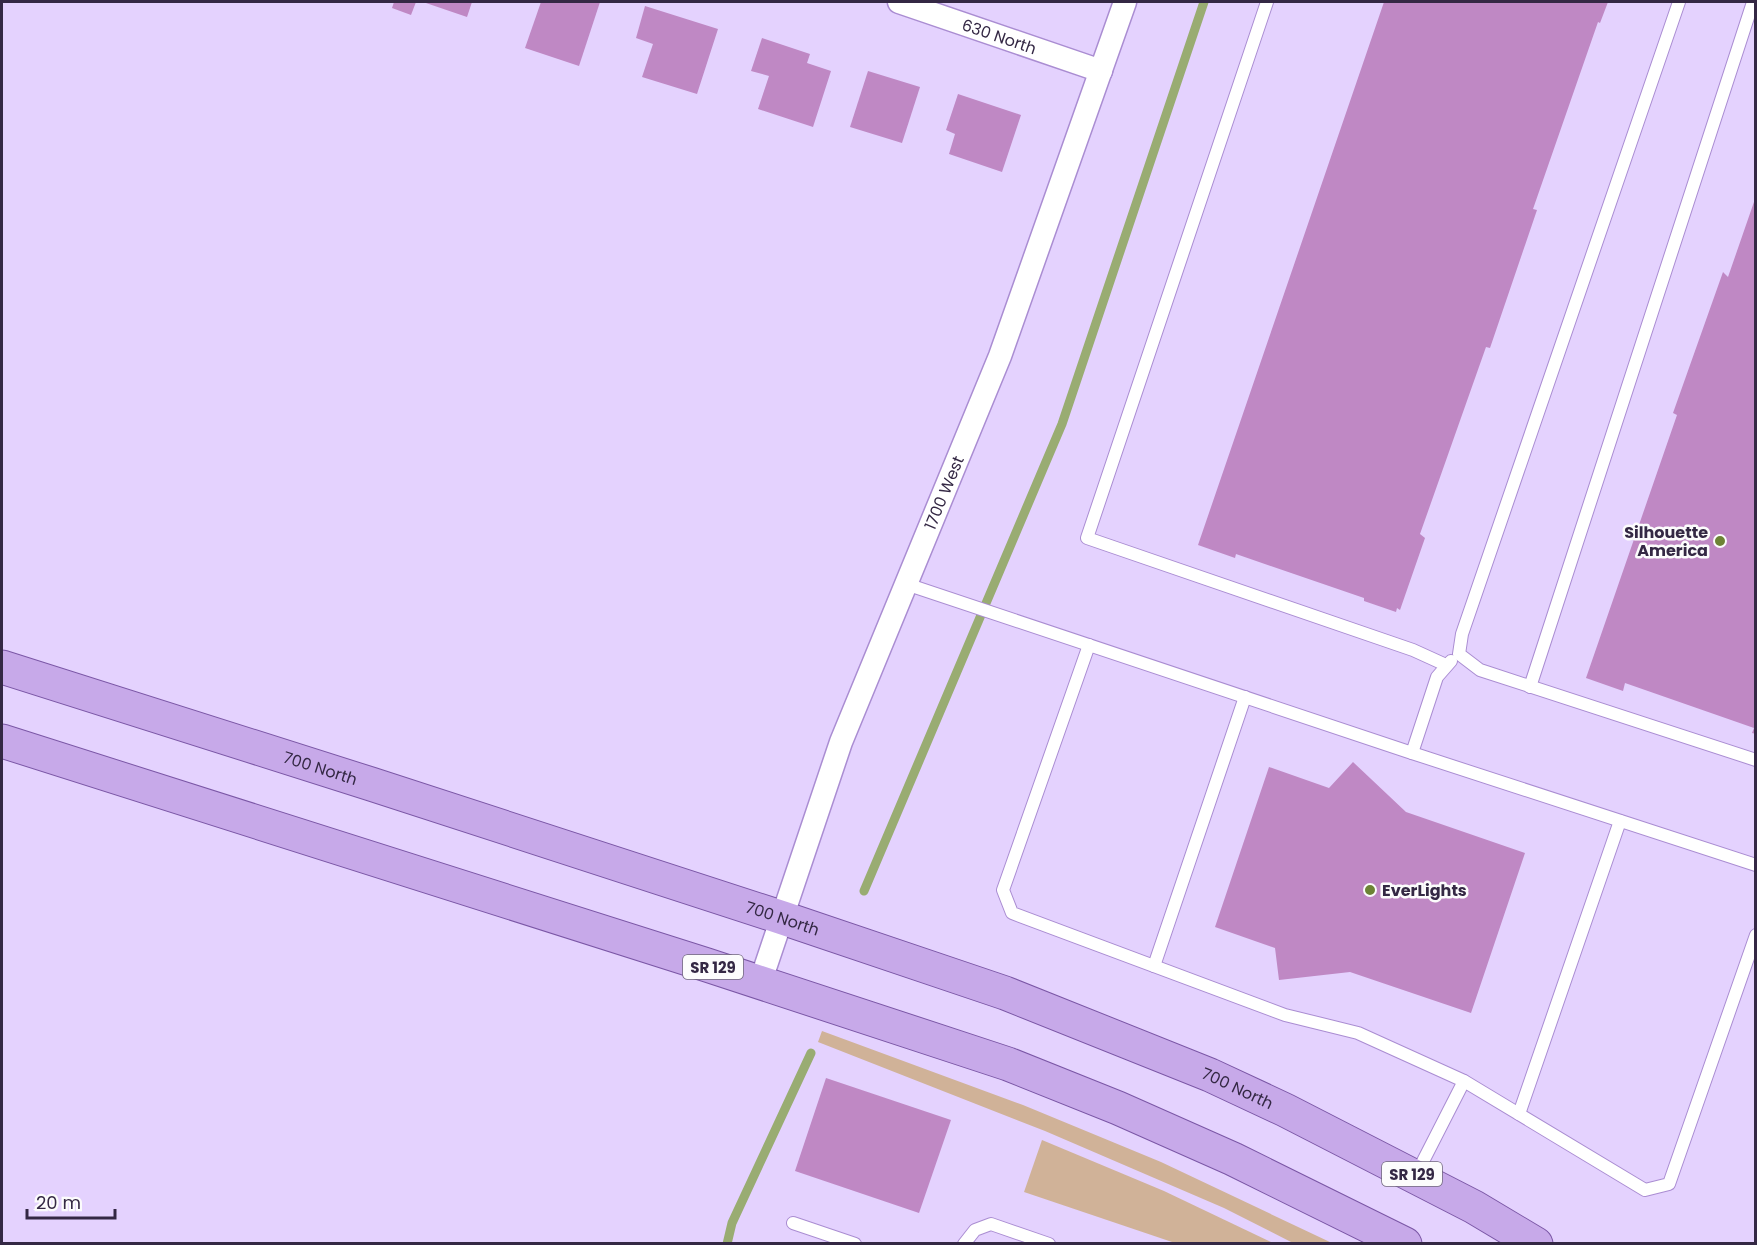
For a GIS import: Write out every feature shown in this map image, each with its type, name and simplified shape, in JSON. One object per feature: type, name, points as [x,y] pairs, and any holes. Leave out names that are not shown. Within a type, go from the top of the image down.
[{"type":"main road","name":"700 North","points":[[2,667],[371,783],[1005,993],[1210,1075],[1416,1176],[1536,1244]]},
{"type":"main road","name":"SR 129","points":[[2,741],[1008,1064],[1233,1159],[1399,1242]]},
{"type":"street","name":"630 North","points":[[904,2],[1101,71]]},
{"type":"street","name":"1700 West","points":[[760,983],[841,742],[1000,356],[1125,2]]},
{"type":"lane","points":[[1267,2],[1087,538],[1413,650],[1446,665]]},
{"type":"lane","points":[[1412,753],[1437,677],[1459,654],[1462,633],[1679,2]]},
{"type":"lane","points":[[1530,687],[1754,2]]},
{"type":"lane","points":[[906,584],[1755,865]]},
{"type":"lane","points":[[1089,645],[1004,890],[1012,912],[1286,1015],[1358,1033],[1464,1081],[1646,1190],[1669,1184],[1755,935]]},
{"type":"lane","points":[[1459,654],[1480,670],[1755,760]]},
{"type":"lane","points":[[1154,966],[1245,697]]},
{"type":"lane","points":[[1518,1114],[1620,821]]},
{"type":"lane","points":[[1416,1176],[1464,1081]]},
{"type":"lane","points":[[793,1223],[855,1244]]},
{"type":"lane","points":[[964,1244],[975,1230],[991,1224],[1048,1244]]},
{"type":"shaded area","points":[[822,1031],[1023,1105],[1161,1162],[1332,1243],[1293,1243],[1224,1208],[1045,1131],[818,1042]]},
{"type":"shaded area","points":[[1042,1140],[1164,1191],[1273,1243],[1175,1243],[1024,1192]]},
{"type":"building","points":[[394,2],[416,2],[411,15],[392,8]]},
{"type":"building","points":[[423,2],[472,2],[467,17]]},
{"type":"building","points":[[541,2],[600,2],[579,66],[525,48]]},
{"type":"building","points":[[1384,2],[1608,2],[1600,23],[1598,22],[1533,209],[1537,210],[1490,348],[1486,347],[1420,534],[1425,538],[1400,610],[1397,608],[1396,612],[1364,601],[1364,598],[1236,554],[1235,558],[1198,545]]},
{"type":"building","points":[[645,6],[718,29],[697,94],[642,77],[653,44],[636,38]]},
{"type":"building","points":[[762,38],[810,54],[807,63],[831,71],[813,127],[758,109],[769,76],[751,71]]},
{"type":"building","points":[[868,71],[920,87],[902,143],[850,127]]},
{"type":"building","points":[[958,94],[1021,115],[1002,172],[949,154],[955,134],[946,130]]},
{"type":"building","points":[[1755,199],[1756,734],[1752,733],[1754,728],[1625,683],[1623,691],[1586,678],[1677,415],[1673,413],[1723,272],[1728,277]]},
{"type":"building","name":"EverLights","points":[[1353,762],[1406,812],[1525,853],[1471,1013],[1350,972],[1279,980],[1275,948],[1215,927],[1269,767],[1329,788]]},
{"type":"building","points":[[826,1078],[951,1120],[919,1213],[795,1171]]},
{"type":"waterway","points":[[864,891],[1062,424],[1204,2]]},
{"type":"waterway","points":[[727,1244],[732,1223],[811,1053]]},
{"type":"place","name":"Silhouette America","points":[[1720,541]]},
{"type":"place","name":"EverLights","points":[[1370,890]]}]
